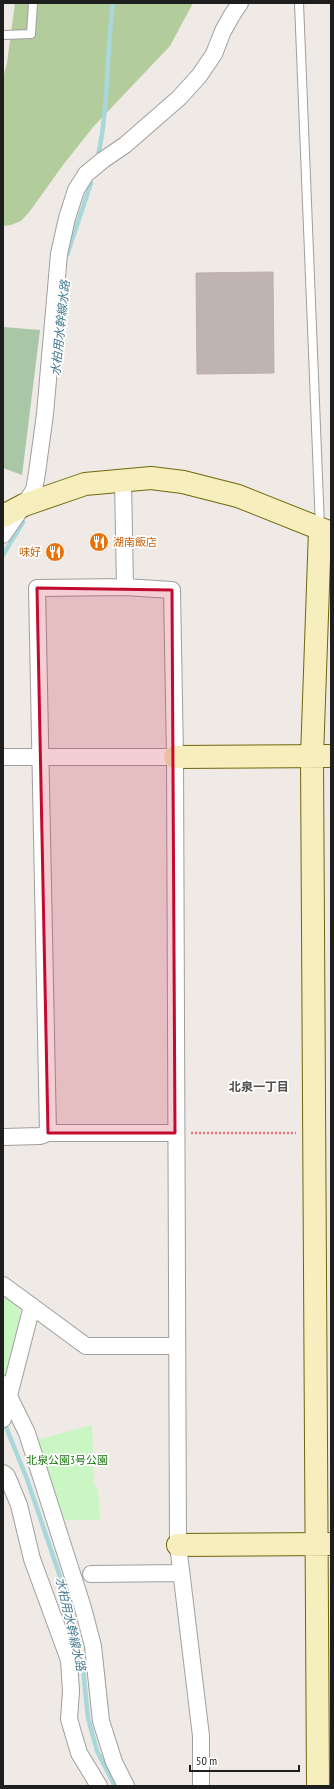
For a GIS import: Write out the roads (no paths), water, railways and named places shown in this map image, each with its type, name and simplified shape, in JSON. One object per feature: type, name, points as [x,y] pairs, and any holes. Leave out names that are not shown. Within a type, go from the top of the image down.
[{"type":"street","points":[[3,535],[34,490],[42,448],[59,254],[67,218],[76,190],[86,174],[125,145],[179,98],[199,76],[214,54],[226,25],[240,3]]},
{"type":"street","points":[[3,516],[24,505],[84,484],[151,478],[190,484],[238,496],[325,531],[322,757],[324,1544],[318,1786]]},
{"type":"street","points":[[123,480],[125,587]]},
{"type":"street","points":[[48,1133],[39,758],[37,588],[125,587],[172,590],[175,757],[175,1133],[178,1545],[201,1736],[201,1786]]},
{"type":"street","points":[[3,757],[322,757]]},
{"type":"street","points":[[3,1136],[40,1136],[48,1133],[175,1133]]},
{"type":"street","points":[[3,1285],[86,1346],[176,1346]]},
{"type":"street","points":[[32,1306],[5,1402],[27,1433],[83,1608],[93,1646],[102,1721],[114,1762],[126,1786]]},
{"type":"street","points":[[3,1473],[7,1476],[19,1505],[32,1559],[69,1660],[71,1691],[69,1719],[79,1754],[99,1786]]},
{"type":"street","points":[[178,1545],[324,1544]]},
{"type":"street","points":[[91,1574],[181,1573]]},
{"type":"lane","points":[[3,35],[31,34],[33,3]]},
{"type":"lane","points":[[299,3],[325,531]]},
{"type":"waterway","name":"水柏用水幹線水路","points":[[98,156],[102,137],[106,99],[109,41],[113,3]]},
{"type":"waterway","name":"水柏用水幹線水路","points":[[67,255],[91,183]]},
{"type":"waterway","name":"水柏用水幹線水路","points":[[3,555],[23,522]]},
{"type":"waterway","name":"水柏用水幹線水路","points":[[4,1422],[27,1479],[67,1597],[83,1669],[88,1718],[97,1751],[115,1786]]},
{"type":"place","name":"湖南飯店","points":[[99,542]]},
{"type":"place","name":"味好","points":[[55,552]]},
{"type":"district","name":"北泉一丁目","points":[[259,1086]]},
{"type":"park label","name":"北泉公園3号公園","points":[[67,1460]]}]
